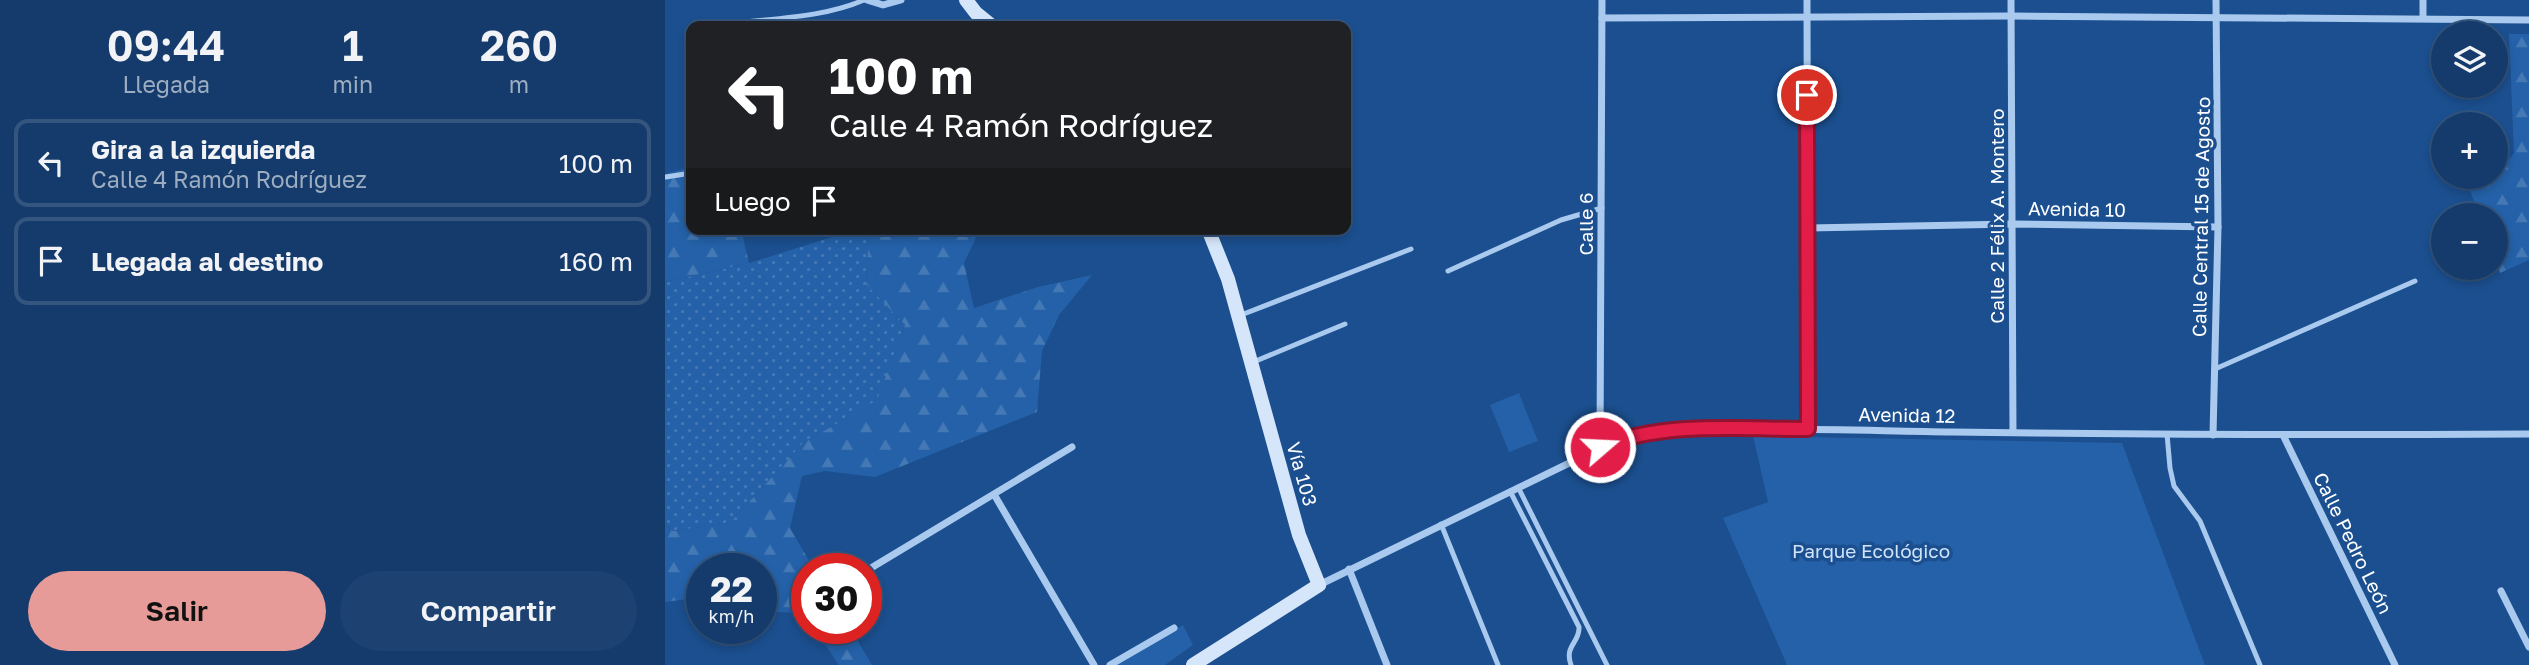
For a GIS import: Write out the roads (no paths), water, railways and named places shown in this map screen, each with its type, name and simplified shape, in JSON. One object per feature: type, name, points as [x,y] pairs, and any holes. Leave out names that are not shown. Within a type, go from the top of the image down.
[{"type":"main road","points":[[967,0],[986,21]]},
{"type":"main road","name":"Vía 103","points":[[1210,235],[1239,316],[1299,535],[1319,585]]},
{"type":"main road","points":[[1193,665],[1319,585]]},
{"type":"street","points":[[865,0],[883,5],[901,0]]},
{"type":"street","name":"Calle 6","points":[[1600,447],[1602,0]]},
{"type":"street","points":[[1807,0],[1808,429]]},
{"type":"street","name":"Calle 2 Félix A. Montero","points":[[2011,0],[2013,432]]},
{"type":"street","name":"Calle Central 15 de Agosto","points":[[2213,435],[2218,227],[2216,0]]},
{"type":"street","points":[[2423,0],[2423,18]]},
{"type":"street","points":[[1602,18],[1807,15],[2529,20]]},
{"type":"street","name":"Avenida 10","points":[[1809,228],[2013,224],[2218,227]]},
{"type":"street","name":"Avenida 12","points":[[1319,585],[1600,447],[1647,432],[1680,429],[1808,429],[2213,435],[2529,434]]},
{"type":"street","name":"Calle Pedro León","points":[[2283,435],[2395,665]]},
{"type":"street","points":[[882,562],[995,496],[1072,447]]},
{"type":"street","points":[[995,496],[1094,665]]},
{"type":"street","points":[[1349,569],[1387,665]]},
{"type":"street","points":[[2501,591],[2529,647]]},
{"type":"street","points":[[2520,629],[2529,625]]},
{"type":"street","points":[[1110,665],[1174,628]]},
{"type":"lane","points":[[750,21],[828,10],[865,0]]},
{"type":"lane","points":[[666,177],[686,174]]},
{"type":"lane","points":[[1448,271],[1561,220],[1602,208]]},
{"type":"lane","points":[[1239,316],[1411,249]]},
{"type":"lane","points":[[2215,369],[2415,281]]},
{"type":"lane","points":[[1251,363],[1345,324]]},
{"type":"lane","points":[[2167,434],[2169,468],[2174,486],[2200,522],[2260,665]]},
{"type":"lane","points":[[1514,489],[1579,627],[1579,633],[1569,649],[1571,665]]},
{"type":"lane","points":[[1514,489],[1607,665]]},
{"type":"lane","points":[[1441,524],[1498,665]]},
{"type":"park label","name":"Parque Ecológico","points":[[1871,551]]}]
